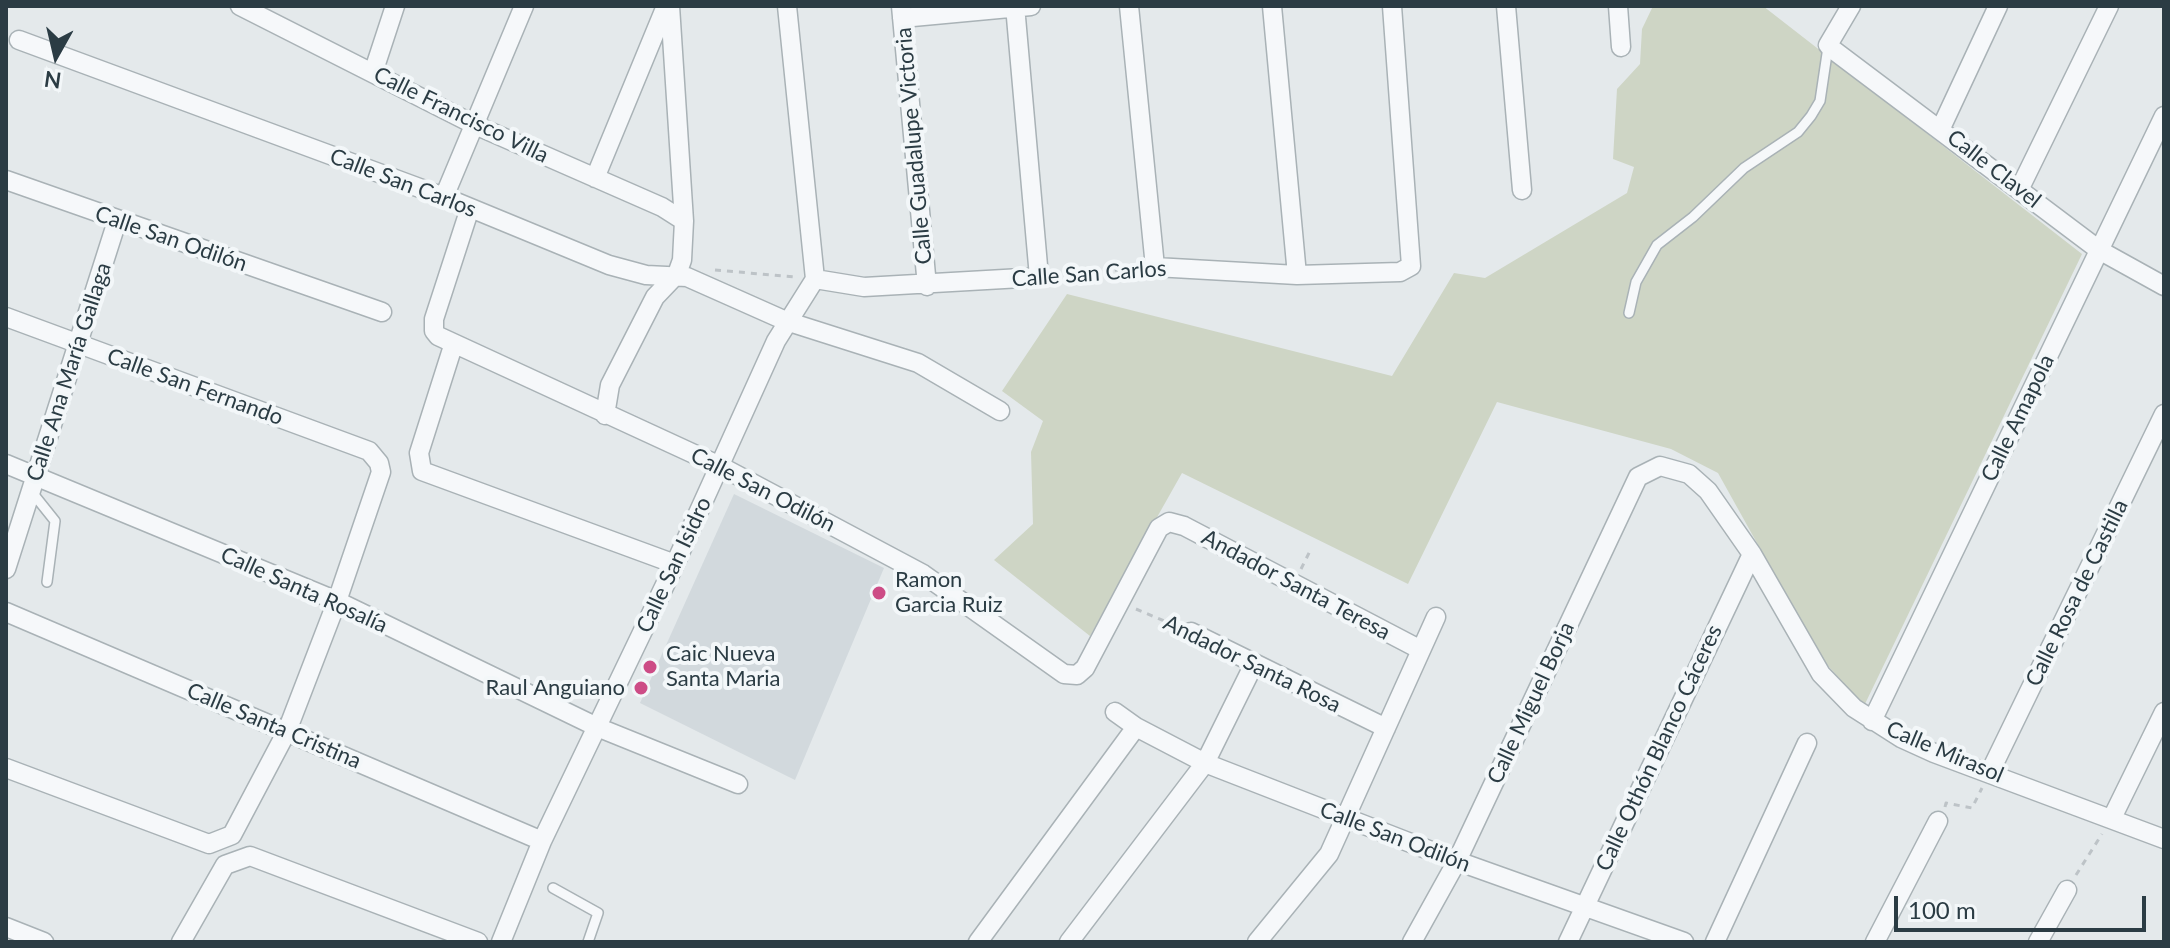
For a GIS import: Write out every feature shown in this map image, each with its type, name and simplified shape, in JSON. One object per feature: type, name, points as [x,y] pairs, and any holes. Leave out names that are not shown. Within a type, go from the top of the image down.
[{"type":"street","points":[[373,73],[395,6]]},
{"type":"street","points":[[444,197],[524,6]]},
{"type":"street","points":[[595,178],[668,6]]},
{"type":"street","points":[[605,415],[610,385],[655,297],[682,276],[684,221],[668,6]]},
{"type":"street","points":[[787,6],[812,283]]},
{"type":"street","points":[[902,12],[1020,6],[1039,277]]},
{"type":"street","points":[[1129,6],[1155,267]]},
{"type":"street","points":[[1272,6],[1297,275]]},
{"type":"street","name":"Calle San Carlos","points":[[1155,267],[1297,275],[1400,272],[1411,266],[1392,6]]},
{"type":"street","points":[[1506,6],[1522,190]]},
{"type":"street","points":[[1618,6],[1621,47]]},
{"type":"street","points":[[1941,128],[1998,6]]},
{"type":"street","points":[[2019,190],[2109,6]]},
{"type":"street","name":"Calle Francisco Villa","points":[[247,7],[475,125],[662,207],[684,221]]},
{"type":"street","points":[[1828,45],[1844,11]]},
{"type":"street","name":"Calle Guadalupe Victoria","points":[[902,12],[927,286]]},
{"type":"street","name":"Calle San Carlos","points":[[19,40],[444,197],[632,273],[682,276],[786,321],[918,363],[1000,411]]},
{"type":"street","name":"Calle Clavel","points":[[1828,45],[2099,250],[2164,286]]},
{"type":"street","name":"Calle Amapola","points":[[1872,721],[2164,116]]},
{"type":"street","name":"Calle San Odilón","points":[[6,180],[382,312]]},
{"type":"street","name":"Calle San Odilón","points":[[470,208],[434,319],[434,331],[453,346],[720,466],[923,574],[1064,674],[1077,675],[1085,668],[1118,601]]},
{"type":"street","name":"Calle Ana María Gallaga","points":[[6,569],[117,221]]},
{"type":"street","name":"Calle San Carlos","points":[[812,283],[864,287],[927,286],[1039,277]]},
{"type":"street","name":"Calle San Isidro","points":[[501,942],[542,841],[675,564],[786,321],[812,283]]},
{"type":"street","name":"Calle San Fernando","points":[[6,317],[369,451],[379,463],[379,481],[337,601]]},
{"type":"street","points":[[453,346],[419,453],[419,467],[427,474],[675,564]]},
{"type":"street","name":"Calle Rosa de Castilla","points":[[1990,772],[2164,414]]},
{"type":"street","name":"Calle Santa Rosalía","points":[[6,464],[33,484],[337,601],[597,727],[738,784]]},
{"type":"street","name":"Calle Mirasol","points":[[1652,467],[1668,466],[1699,482],[1752,554],[1821,674],[1872,721],[1934,753],[2164,839]]},
{"type":"street","name":"Calle Miguel Borja","points":[[1412,942],[1457,861],[1638,477],[1652,467]]},
{"type":"street","name":"Andador Santa Teresa","points":[[1118,601],[1159,528],[1169,522],[1184,526],[1421,650]]},
{"type":"street","name":"Calle Othón Blanco Cáceres","points":[[1568,942],[1752,554]]},
{"type":"street","points":[[6,768],[201,841],[222,841],[237,829],[287,731],[337,601]]},
{"type":"street","name":"Calle Santa Cristina","points":[[6,612],[542,841]]},
{"type":"street","points":[[1257,942],[1329,854],[1436,617]]},
{"type":"street","name":"Andador Santa Rosa","points":[[1191,632],[1386,728]]},
{"type":"street","points":[[1069,942],[1205,763],[1254,664]]},
{"type":"street","name":"Calle San Odilón","points":[[1115,712],[1136,727],[1205,763],[1457,861],[1684,942]]},
{"type":"street","points":[[2112,818],[2164,712]]},
{"type":"street","points":[[978,942],[1136,727]]},
{"type":"street","points":[[1715,942],[1807,743]]},
{"type":"street","points":[[1875,942],[1938,821]]},
{"type":"street","points":[[181,942],[225,865],[243,856],[257,857],[478,942]]},
{"type":"street","points":[[2038,942],[2067,890]]},
{"type":"street","points":[[6,927],[44,942]]},
{"type":"lane","points":[[1629,313],[1636,282],[1657,245],[1744,168],[1798,132],[1811,116],[1820,101],[1828,45]]},
{"type":"lane","points":[[33,484],[55,521],[47,582]]},
{"type":"lane","points":[[553,888],[598,913],[588,942]]},
{"type":"path","name":"Calle San Carlos","points":[[1039,277],[1155,267]]},
{"type":"path","points":[[682,276],[744,270],[812,283]]},
{"type":"path","name":"Andador Santa Rosa","points":[[1118,601],[1191,632]]},
{"type":"path","points":[[1946,803],[1972,808]]},
{"type":"path","points":[[2067,890],[2112,818]]},
{"type":"shaded area","points":[[734,494],[884,568],[795,780],[640,703]]},
{"type":"green space","points":[[1653,6],[1763,6],[2082,254],[1864,706],[1821,658],[1718,473],[1671,449],[1497,402],[1408,584],[1182,473],[1090,636],[994,560],[1033,524],[1031,452],[1043,421],[1002,391],[1067,294],[1392,376],[1454,273],[1485,278],[1627,193],[1634,167],[1613,159],[1617,89],[1640,64],[1642,29]]},
{"type":"place","name":"Ramon Garcia Ruiz","points":[[879,593]]},
{"type":"place","name":"Caic Nueva Santa Maria","points":[[650,667]]},
{"type":"place","name":"Raul Anguiano","points":[[641,688]]}]
